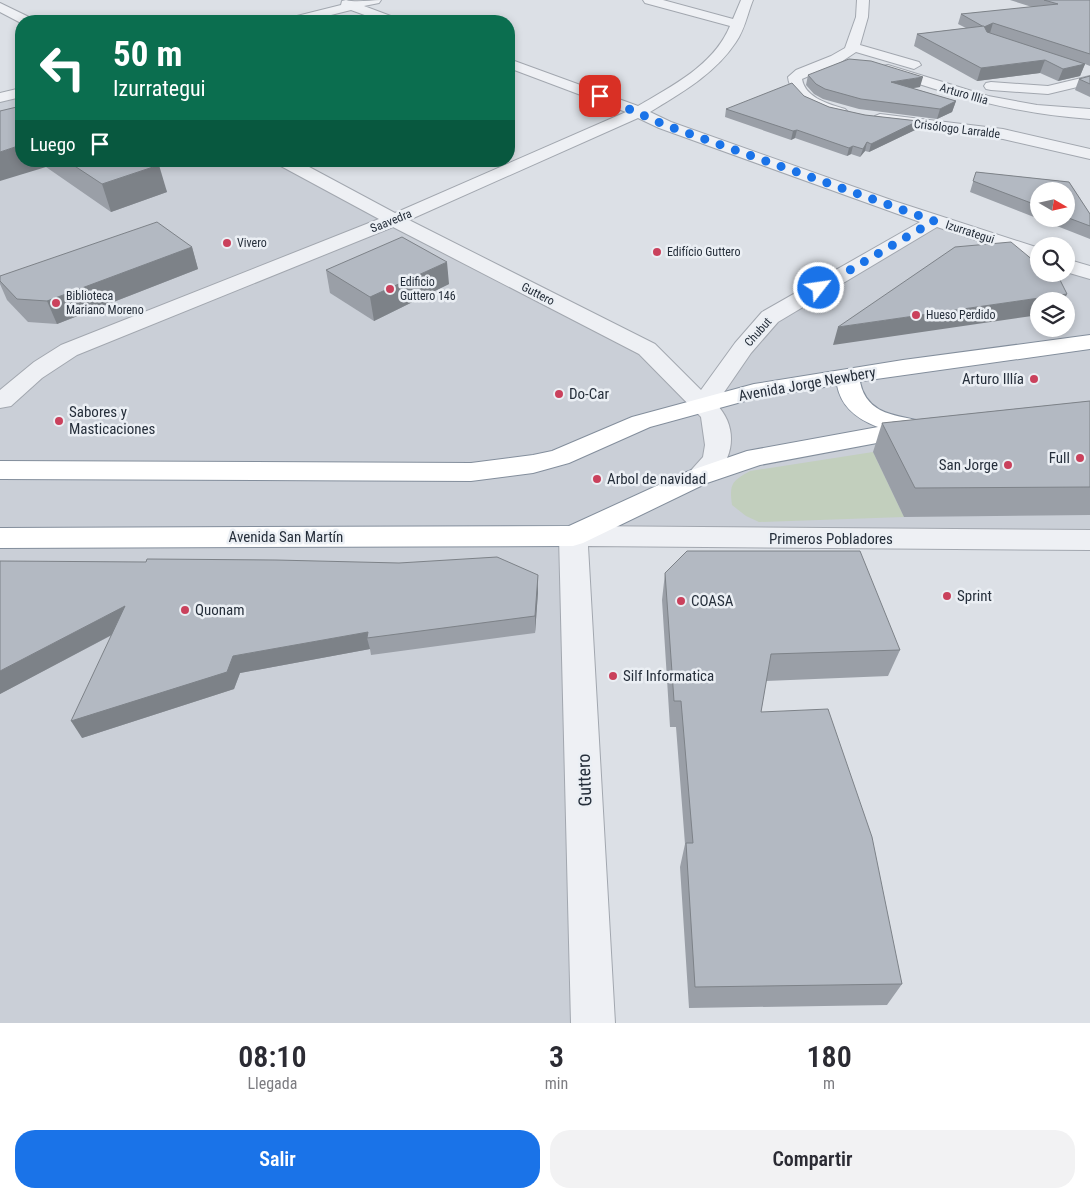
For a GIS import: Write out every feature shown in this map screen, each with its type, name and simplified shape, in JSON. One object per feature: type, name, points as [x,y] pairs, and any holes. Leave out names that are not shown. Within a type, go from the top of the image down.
[{"type":"highway","name":"Avenida Jorge Newbery","points":[[0,470],[470,472],[533,464],[568,454],[641,422],[754,391],[1090,342]]},
{"type":"highway","points":[[854,375],[848,380],[850,395],[864,411],[878,419],[910,429]]},
{"type":"highway","points":[[573,536],[698,477],[756,457],[938,425]]},
{"type":"highway","name":"Avenida San Martín","points":[[0,538],[573,536]]},
{"type":"street","points":[[334,0],[376,15]]},
{"type":"street","points":[[316,15],[375,0]]},
{"type":"street","points":[[649,0],[739,24]]},
{"type":"street","name":"Saavedra","points":[[515,167],[639,112],[687,83],[732,40],[747,0]]},
{"type":"street","points":[[847,52],[861,24],[864,0]]},
{"type":"street","points":[[0,7],[15,15]]},
{"type":"street","points":[[851,114],[818,104],[798,90],[796,77],[803,71],[847,52],[887,56],[956,79],[1000,87],[1048,90],[1087,74]]},
{"type":"street","name":"Arturo Illia","points":[[847,52],[873,64],[933,85],[1005,106],[1090,114]]},
{"type":"street","name":"Izurrategui","points":[[515,65],[618,103],[665,125],[934,221],[1030,252]]},
{"type":"street","points":[[0,98],[15,94]]},
{"type":"street","name":"Crisólogo Larralde","points":[[868,117],[1003,134],[1090,154]]},
{"type":"street","name":"Guttero","points":[[296,167],[394,220],[647,349],[713,415],[718,445],[715,460],[698,477]]},
{"type":"street","name":"Saavedra","points":[[1,403],[31,373],[47,361],[69,350],[394,220],[514,167]]},
{"type":"street","name":"Chubut","points":[[704,404],[743,348],[770,317],[934,221]]},
{"type":"street","points":[[1075,268],[1090,273]]},
{"type":"street","points":[[0,371],[7,382],[1,403]]},
{"type":"street","name":"Guttero","points":[[573,536],[593,1023]]},
{"type":"street","name":"Primeros Pobladores","points":[[573,536],[1090,540]]},
{"type":"shaded area","points":[[15,94],[15,167],[297,167],[647,349],[704,403],[770,317],[934,221],[1030,252],[1030,282],[1075,282],[1075,268],[1090,273],[1090,540],[573,536],[593,1023],[0,1023],[0,98]]},
{"type":"green space","points":[[873,452],[904,517],[759,522],[746,516],[732,505],[731,492],[733,484],[750,471]]},
{"type":"building","points":[[1044,0],[1090,0],[1090,54],[993,23],[984,27],[961,14],[1058,4]]},
{"type":"building","points":[[984,26],[987,32],[1085,64],[1063,69],[1045,60],[981,68],[917,34]]},
{"type":"building","points":[[849,59],[871,61],[923,77],[891,82],[956,101],[940,109],[861,99],[825,89],[816,84],[808,75]]},
{"type":"building","points":[[1090,76],[1090,84],[1079,79]]},
{"type":"building","points":[[792,83],[804,96],[829,107],[865,115],[918,121],[871,144],[867,142],[863,149],[853,146],[849,148],[726,109]]},
{"type":"building","points":[[15,107],[15,147],[0,152],[0,111]]},
{"type":"building","points":[[76,167],[153,167],[102,184]]},
{"type":"building","points":[[976,172],[1069,182],[1030,182],[1030,203],[973,181]]},
{"type":"building","points":[[1075,191],[1090,214],[1090,226],[1075,220]]},
{"type":"building","points":[[157,222],[192,247],[47,301],[17,299],[0,281],[0,276]]},
{"type":"building","points":[[402,237],[447,262],[370,297],[326,270]]},
{"type":"building","points":[[1011,242],[1030,258],[1030,282],[1061,282],[1066,292],[1030,292],[1030,299],[838,327],[955,247]]},
{"type":"building","points":[[1090,401],[1090,487],[915,488],[882,423]]},
{"type":"building","points":[[687,551],[860,551],[900,650],[771,654],[761,712],[828,709],[872,837],[902,984],[695,987],[686,843],[693,843],[681,701],[674,701],[665,573]]},
{"type":"building","points":[[497,557],[538,575],[535,616],[367,638],[368,632],[233,656],[227,672],[71,721],[125,606],[0,671],[0,561],[146,562],[147,559],[399,563]]},
{"type":"place","name":"Vivero","points":[[227,243]]},
{"type":"place","name":"Edifício Guttero","points":[[657,252]]},
{"type":"place","name":"Edificio Guttero 146","points":[[390,289]]},
{"type":"place","name":"Biblioteca Mariano Moreno","points":[[56,303]]},
{"type":"place","name":"Hueso Perdido","points":[[916,315]]},
{"type":"place","name":"Arturo Illía","points":[[1034,379]]},
{"type":"place","name":"Do-Car","points":[[559,394]]},
{"type":"place","name":"Sabores y Masticaciones","points":[[59,421]]},
{"type":"place","name":"Full","points":[[1080,458]]},
{"type":"place","name":"San Jorge","points":[[1008,465]]},
{"type":"place","name":"Arbol de navidad","points":[[597,479]]},
{"type":"place","name":"Sprint","points":[[947,596]]},
{"type":"place","name":"COASA","points":[[681,601]]},
{"type":"place","name":"Quonam","points":[[185,610]]},
{"type":"place","name":"Silf Informatica","points":[[613,676]]},
{"type":"route","points":[[600,96],[665,125],[934,221],[819,288]]}]
